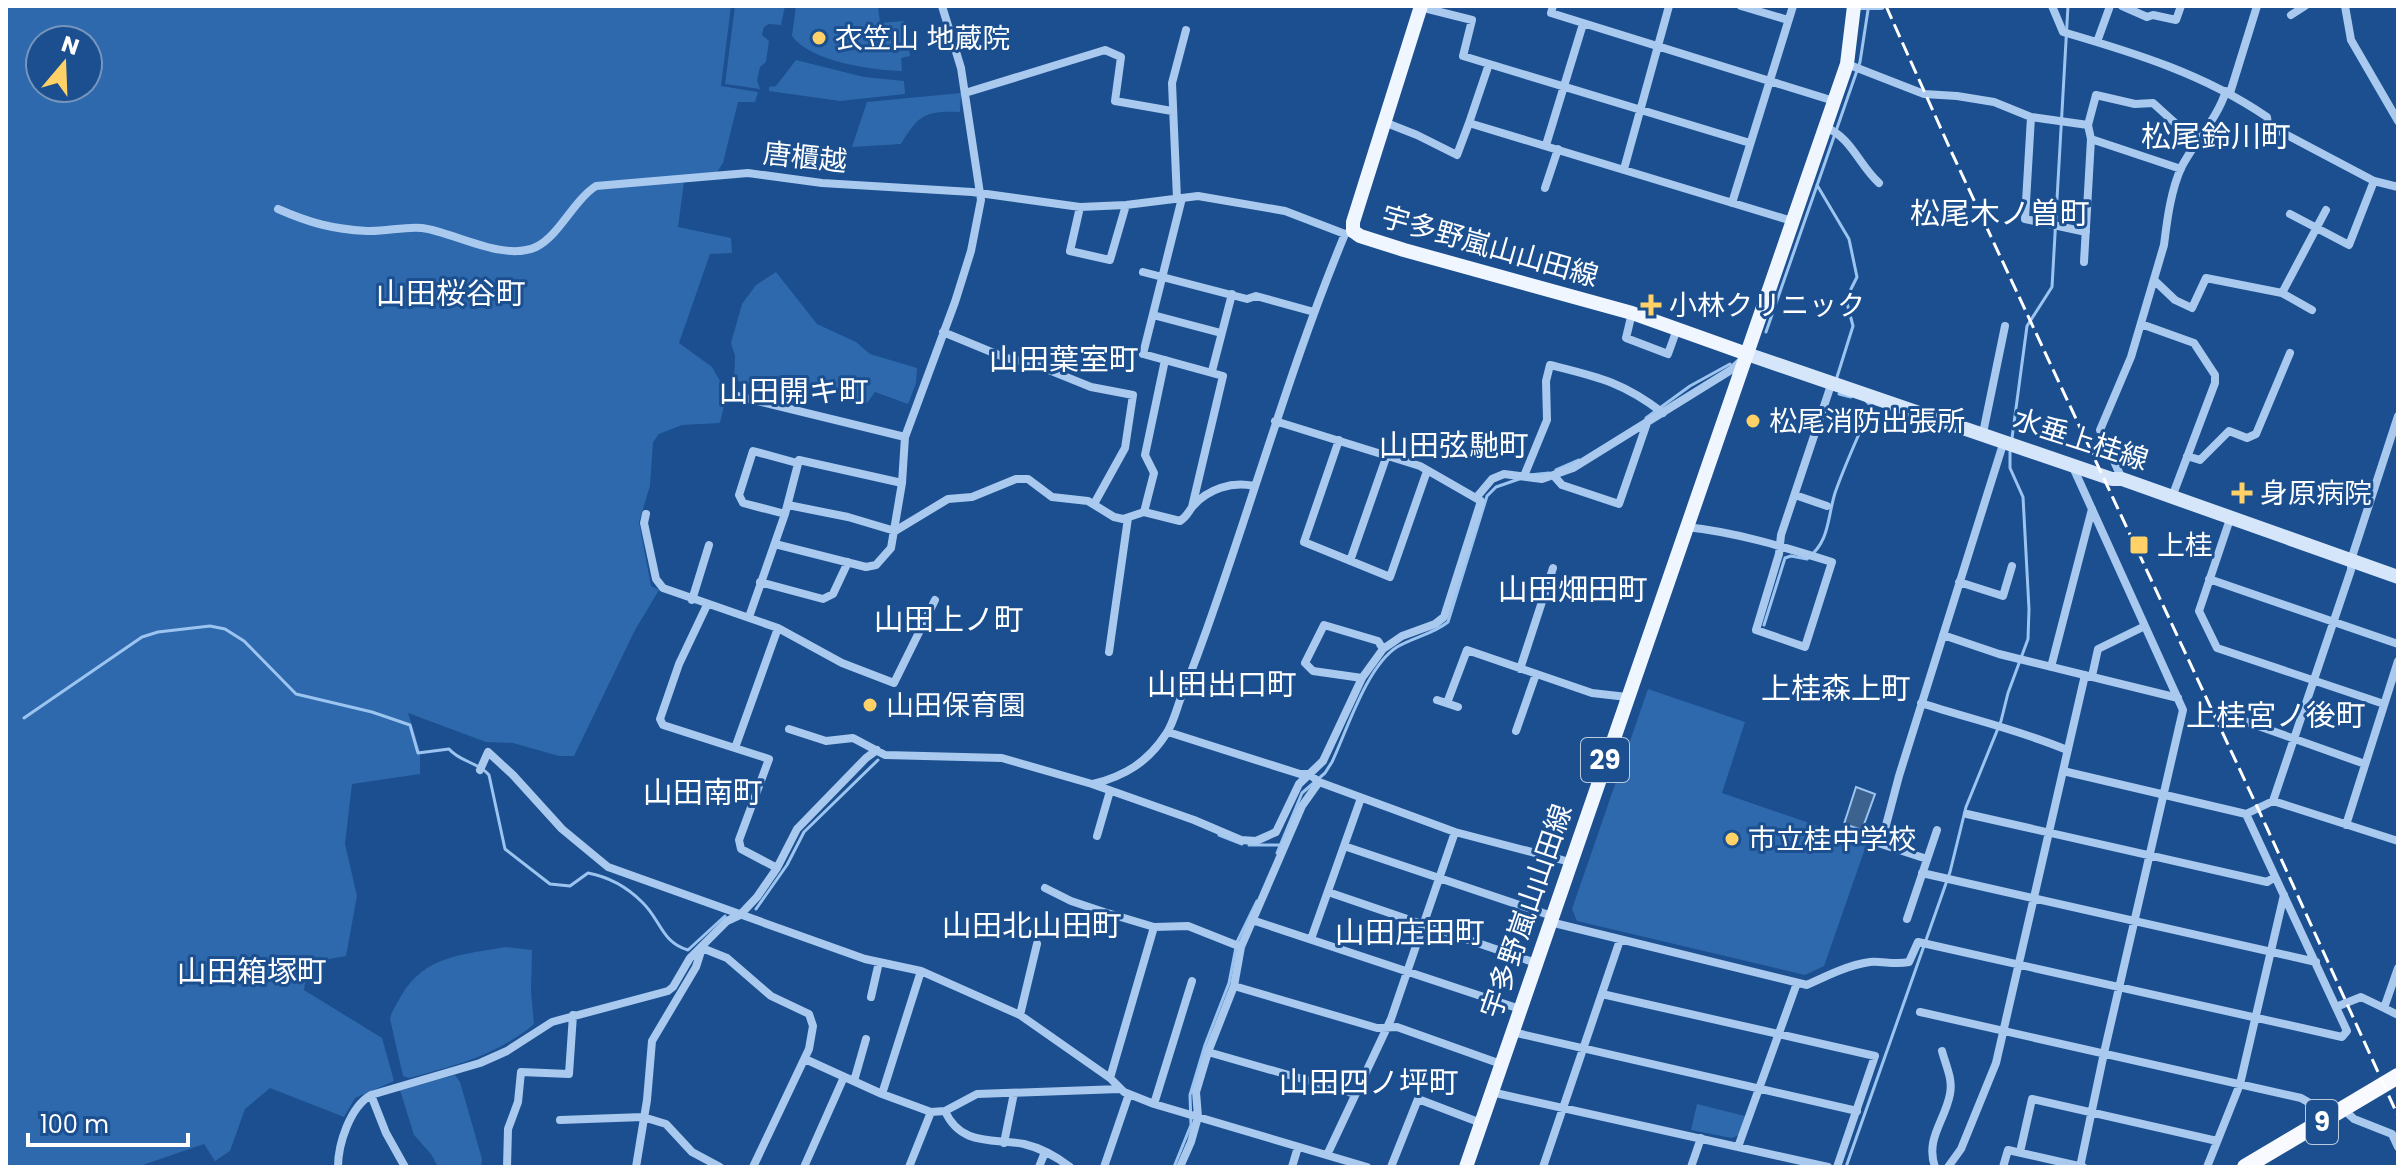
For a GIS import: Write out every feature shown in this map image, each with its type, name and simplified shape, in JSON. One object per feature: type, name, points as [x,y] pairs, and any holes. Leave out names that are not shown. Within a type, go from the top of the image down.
[{"type":"highway","name":"9","points":[[2249,1166],[2398,1076]]},
{"type":"main road","name":"宇多野嵐山山田線","points":[[1420,6],[1349,232],[1632,313],[1747,354]]},
{"type":"main road","name":"宇多野嵐山山田線","points":[[1466,1167],[1834,101],[1855,67],[1854,6]]},
{"type":"main road","name":"水垂上桂線","points":[[1747,354],[2112,479],[2122,479],[2398,577]]},
{"type":"street","points":[[775,544],[866,567],[876,565],[891,548],[902,483],[905,437],[955,302],[971,251],[981,200],[965,93],[942,6]]},
{"type":"street","points":[[1420,6],[1472,20],[1463,56],[1750,143]]},
{"type":"street","points":[[1553,6],[1551,13],[1583,24],[1834,101]]},
{"type":"street","points":[[1624,169],[1669,6]]},
{"type":"street","points":[[1741,6],[1788,20]]},
{"type":"street","points":[[1732,203],[1793,6]]},
{"type":"street","points":[[1854,6],[1881,6]]},
{"type":"street","points":[[2052,6],[2063,32],[2158,61],[2228,92],[2267,117],[2268,125],[2374,181],[2398,187]]},
{"type":"street","points":[[2097,42],[2110,6]]},
{"type":"street","points":[[2122,6],[2147,17],[2153,15],[2176,20],[2181,6]]},
{"type":"street","points":[[2122,479],[2100,430],[2131,357],[2154,280],[2181,169],[2228,92],[2257,6]]},
{"type":"street","points":[[2291,15],[2305,6]]},
{"type":"street","points":[[2345,6],[2351,40],[2398,121]]},
{"type":"street","points":[[1546,145],[1583,24]]},
{"type":"street","points":[[1186,30],[1172,83],[1180,198],[1143,354],[1223,376],[1192,507]]},
{"type":"street","points":[[965,93],[1105,50],[1121,57],[1115,101],[1172,111]]},
{"type":"street","points":[[1384,122],[1457,155],[1489,64]]},
{"type":"street","points":[[1855,67],[1924,94],[1994,102],[2031,117],[2088,125]]},
{"type":"street","points":[[2084,262],[2091,139],[2088,125],[2096,95],[2135,104],[2153,103],[2196,142]]},
{"type":"street","points":[[2031,117],[2025,219],[2086,232]]},
{"type":"street","points":[[1469,123],[1792,221]]},
{"type":"street","points":[[1825,127],[1841,133],[1879,183]]},
{"type":"street","points":[[2091,139],[2181,169]]},
{"type":"street","points":[[1545,188],[1558,149]]},
{"type":"street","name":"唐櫃越","points":[[278,209],[312,224],[366,231],[420,228],[498,250],[536,247],[552,234],[583,195],[596,186],[748,173],[822,183],[979,194],[1080,207],[1180,198],[1222,199],[1285,211],[1349,232]]},
{"type":"street","points":[[2290,214],[2349,245],[2374,181]]},
{"type":"street","points":[[1080,207],[1070,251],[1110,260],[1126,205]]},
{"type":"street","points":[[2282,293],[2326,210]]},
{"type":"street","points":[[1092,784],[1118,777],[1144,761],[1168,732],[1236,547],[1275,421],[1314,312],[1349,232]]},
{"type":"street","points":[[1143,272],[1247,299],[1256,296],[1314,312]]},
{"type":"street","points":[[2154,280],[2175,300],[2192,308],[2206,278],[2282,293],[2312,310]]},
{"type":"street","points":[[1212,371],[1232,294]]},
{"type":"street","points":[[1632,313],[1626,338],[1668,354],[1677,329]]},
{"type":"street","points":[[1153,315],[1221,333]]},
{"type":"street","points":[[2141,324],[2194,343],[2215,375],[2215,383],[2172,497]]},
{"type":"street","points":[[1983,433],[2005,326]]},
{"type":"street","points":[[943,332],[1006,358],[1034,364],[1091,387],[1133,395],[1125,448],[1094,504]]},
{"type":"street","points":[[2187,456],[2200,460],[2229,431],[2247,438],[2256,434],[2290,353]]},
{"type":"street","points":[[1476,498],[1492,479],[1504,474],[1542,479],[1554,476],[1619,442],[1731,370],[1747,354]]},
{"type":"street","points":[[1144,512],[1154,473],[1145,455],[1165,360]]},
{"type":"street","points":[[1524,476],[1547,420],[1546,381],[1550,365],[1620,385],[1636,392],[1663,413]]},
{"type":"street","points":[[1685,527],[1722,531],[1779,546],[1832,562],[1805,647],[1756,630],[1779,546],[1832,382]]},
{"type":"street","points":[[737,396],[905,437]]},
{"type":"street","points":[[2063,771],[2246,814],[2273,801],[2351,570],[2351,560],[2398,416]]},
{"type":"street","points":[[789,729],[826,741],[853,738],[885,755],[1002,758],[1092,784],[1241,840],[1256,841],[1276,832],[1299,784],[1323,761],[1362,678],[1383,649],[1402,636],[1444,617],[1481,501],[1420,466],[1275,421]]},
{"type":"street","points":[[1554,476],[1562,485],[1619,504],[1647,422]]},
{"type":"street","points":[[1339,440],[1304,542],[1390,577],[1427,471]]},
{"type":"street","points":[[1927,859],[1881,844],[1921,703],[2004,441]]},
{"type":"street","points":[[902,483],[799,460],[797,463],[753,451],[739,495],[743,503],[848,517],[895,531],[948,499],[972,497],[1016,479],[1036,483],[1052,497],[1088,501],[1114,517],[1128,518],[1144,512],[1180,521],[1206,494],[1243,483],[1254,486]]},
{"type":"street","points":[[1350,561],[1387,455]]},
{"type":"street","points":[[749,617],[787,510],[797,463]]},
{"type":"street","points":[[2003,1167],[2008,1150],[2082,1167],[2104,1053],[2183,710],[2072,465]]},
{"type":"street","points":[[1795,495],[1827,506]]},
{"type":"street","points":[[2051,667],[2092,509]]},
{"type":"street","points":[[646,514],[644,523],[656,579],[663,588],[778,628],[842,663],[894,683],[935,600]]},
{"type":"street","points":[[1109,652],[1128,518]]},
{"type":"street","points":[[2230,519],[2199,611],[2217,648],[2384,704]]},
{"type":"street","points":[[692,600],[709,545]]},
{"type":"street","points":[[760,582],[823,599],[833,594],[848,562]]},
{"type":"street","points":[[1959,582],[2003,596],[2012,566]]},
{"type":"street","points":[[1520,669],[1553,568]]},
{"type":"street","points":[[2209,579],[2398,644]]},
{"type":"street","points":[[707,605],[679,664],[660,719],[663,725],[769,759],[739,840],[741,849],[777,868]]},
{"type":"street","points":[[1362,678],[1313,671],[1305,663],[1324,625],[1378,641],[1383,649]]},
{"type":"street","points":[[1948,1167],[1961,1149],[1996,1063],[2067,750],[2088,676],[2098,649],[2145,626]]},
{"type":"street","points":[[735,748],[778,628]]},
{"type":"street","points":[[1943,635],[1999,654],[2178,698]]},
{"type":"street","points":[[1458,707],[1442,701],[1467,650],[1592,693],[1627,697]]},
{"type":"street","points":[[2346,825],[2398,661]]},
{"type":"street","points":[[1516,731],[1536,674]]},
{"type":"street","points":[[1921,703],[2036,736],[2067,750]]},
{"type":"street","points":[[2233,717],[2365,764]]},
{"type":"street","points":[[1168,732],[1300,774],[1309,774],[1319,782],[1455,832],[1570,862]]},
{"type":"street","points":[[338,1167],[338,1156],[352,1116],[361,1101],[371,1095],[480,1063],[507,1051],[552,1022],[668,991],[690,958],[727,921],[740,915],[757,897],[777,868],[797,829],[877,750]]},
{"type":"street","points":[[482,767],[488,752],[562,829],[608,867],[879,962],[921,971],[1020,1015],[1124,1091],[1154,1104],[1367,1167]]},
{"type":"street","points":[[1180,1167],[1198,1117],[1196,1092],[1234,986],[1241,947],[1302,806],[1319,782]]},
{"type":"street","points":[[1097,836],[1110,791]]},
{"type":"street","points":[[1311,939],[1361,798]]},
{"type":"street","points":[[2273,801],[2398,841]]},
{"type":"street","points":[[1967,814],[2267,882],[2275,877]]},
{"type":"street","points":[[1344,846],[1620,940],[1807,985],[1833,973],[1872,962],[1895,965],[1909,962],[1918,942],[2342,1037],[2347,1031],[2246,814]]},
{"type":"street","points":[[1907,919],[1937,830]]},
{"type":"street","points":[[1327,1155],[1387,1028],[1455,832]]},
{"type":"street","points":[[1922,873],[2316,962]]},
{"type":"street","points":[[1045,888],[1071,901],[1154,927],[1188,926],[1241,947]]},
{"type":"street","points":[[1328,892],[1536,963]]},
{"type":"street","points":[[2207,1167],[2240,1084],[2284,895]]},
{"type":"street","points":[[1252,920],[1520,1009]]},
{"type":"street","points":[[1110,1078],[1154,927]]},
{"type":"street","points":[[1543,1167],[1620,940]]},
{"type":"street","points":[[1020,1015],[1037,944]]},
{"type":"street","points":[[702,948],[727,958],[771,996],[809,1014],[813,1026],[805,1059],[753,1167]]},
{"type":"street","points":[[636,1167],[647,1100],[652,1041],[696,967],[702,948]]},
{"type":"street","points":[[871,997],[879,962]]},
{"type":"street","points":[[2384,1008],[2398,968]]},
{"type":"street","points":[[882,1094],[921,971]]},
{"type":"street","points":[[1154,1104],[1192,981]]},
{"type":"street","points":[[1738,1147],[1797,983]]},
{"type":"street","points":[[1234,986],[1377,1028],[1397,1027],[1501,1064]]},
{"type":"street","points":[[1602,994],[1875,1056],[1837,1167]]},
{"type":"street","points":[[2336,1007],[2361,997],[2398,1015]]},
{"type":"street","points":[[1920,1012],[2301,1098],[2325,1120]]},
{"type":"street","points":[[507,1167],[508,1129],[518,1102],[521,1072],[569,1074],[573,1015]]},
{"type":"street","points":[[1512,1032],[1857,1111]]},
{"type":"street","points":[[854,1081],[866,1039]]},
{"type":"street","points":[[1935,1167],[1931,1144],[1950,1095],[1951,1078],[1942,1051]]},
{"type":"street","points":[[1208,1052],[1355,1094]]},
{"type":"street","points":[[805,1059],[882,1094],[931,1112],[945,1111],[977,1094],[1124,1091]]},
{"type":"street","points":[[804,1167],[844,1077]]},
{"type":"street","points":[[1104,1167],[1124,1091]]},
{"type":"street","points":[[1491,1092],[1828,1167]]},
{"type":"street","points":[[1004,1143],[1014,1093]]},
{"type":"street","points":[[371,1095],[386,1133],[405,1167]]},
{"type":"street","points":[[1391,1167],[1418,1099],[1481,1123]]},
{"type":"street","points":[[2020,1152],[2032,1099],[2217,1141]]},
{"type":"street","points":[[2343,1109],[2354,1119],[2392,1134],[2398,1147]]},
{"type":"street","points":[[945,1111],[959,1128],[972,1137],[986,1142],[1023,1144],[1045,1152],[1070,1167]]},
{"type":"street","points":[[909,1167],[931,1112]]},
{"type":"street","points":[[560,1120],[643,1117],[666,1124],[692,1152],[720,1167]]},
{"type":"street","points":[[1691,1167],[1701,1138]]},
{"type":"street","points":[[1292,1167],[1298,1147]]},
{"type":"street","points":[[1039,1167],[1045,1152]]},
{"type":"shaded area","points":[[6,6],[731,6],[721,86],[758,92],[755,102],[738,102],[723,163],[714,177],[684,182],[678,227],[731,238],[732,253],[710,254],[679,343],[712,367],[727,393],[720,423],[682,425],[659,434],[653,442],[650,486],[639,522],[651,586],[659,590],[635,630],[574,756],[559,756],[513,743],[486,742],[408,713],[420,751],[420,774],[352,784],[345,844],[357,896],[346,956],[308,963],[304,990],[382,1038],[394,1081],[355,1098],[344,1117],[270,1088],[245,1109],[230,1151],[215,1161],[204,1144],[137,1167],[6,1167]]},
{"type":"shaded area","points":[[735,6],[785,6],[781,25],[764,27],[762,35],[769,41],[766,62],[760,67],[757,80],[760,89],[725,84]]},
{"type":"shaded area","points":[[796,6],[878,6],[880,23],[904,21],[910,56],[901,58],[902,71],[843,63],[813,52],[792,36]]},
{"type":"shaded area","points":[[796,60],[864,77],[904,81],[905,94],[840,101],[769,91],[769,87],[776,86]]},
{"type":"shaded area","points":[[961,93],[960,112],[924,116],[901,144],[852,147],[867,102]]},
{"type":"shaded area","points":[[776,272],[817,324],[856,342],[870,354],[917,368],[916,383],[908,404],[875,392],[867,403],[812,385],[802,398],[734,380],[735,356],[731,343],[742,304],[756,285]]},
{"type":"shaded area","points":[[1648,689],[1745,722],[1722,793],[1867,843],[1824,966],[1805,975],[1577,921],[1572,909]]},
{"type":"shaded area","points":[[1856,787],[1875,794],[1862,830],[1844,824]]},
{"type":"shaded area","points":[[505,947],[532,950],[534,1024],[506,1044],[475,1058],[409,1078],[403,1076],[390,1019],[411,982],[421,972],[446,959]]},
{"type":"shaded area","points":[[455,1075],[460,1082],[482,1159],[481,1167],[438,1167],[414,1135],[400,1090]]},
{"type":"shaded area","points":[[1697,1104],[1745,1116],[1739,1135],[1732,1138],[1691,1130]]},
{"type":"waterway","points":[[2012,438],[2027,326],[2052,287],[2068,6]]},
{"type":"waterway","points":[[1766,332],[1860,62],[1868,10]]},
{"type":"waterway","points":[[1817,185],[1849,239],[1857,277],[1846,299],[1853,326],[1837,377]]},
{"type":"waterway","points":[[1646,418],[1690,386],[1730,364]]},
{"type":"waterway","points":[[1839,394],[1851,397]]},
{"type":"waterway","points":[[1764,625],[1785,558],[1807,559],[1824,537],[1835,493],[1871,406],[1866,401]]},
{"type":"waterway","points":[[1846,1167],[1950,872],[1966,807],[2001,721],[2028,639],[2023,497],[2010,468],[2010,452]]},
{"type":"waterway","points":[[1556,470],[1579,460]]},
{"type":"waterway","points":[[1529,475],[1549,473]]},
{"type":"waterway","points":[[1277,853],[1302,793],[1325,773],[1332,762],[1376,668],[1397,647],[1448,622],[1487,496],[1496,487],[1522,478]]},
{"type":"waterway","points":[[24,718],[142,637],[210,626],[225,629],[244,641],[296,694],[372,712],[410,725],[418,753],[449,749],[485,771],[489,775],[505,849],[550,884],[570,886],[588,873],[610,880],[636,896],[672,942],[688,950],[725,916]]},
{"type":"waterway","points":[[756,909],[787,865],[804,832],[878,760]]},
{"type":"waterway","points":[[1219,835],[1242,844]]},
{"type":"waterway","points":[[1249,845],[1281,845]]},
{"type":"waterway","points":[[1174,1167],[1191,1125],[1190,1095],[1229,983],[1237,942],[1257,901]]},
{"type":"railway","points":[[1886,6],[2398,1116]]},
{"type":"place","name":"衣笠山 地蔵院","points":[[819,38]]},
{"type":"place","name":"小林クリニック","points":[[1651,305]]},
{"type":"place","name":"松尾消防出張所","points":[[1753,421]]},
{"type":"place","name":"身原病院","points":[[2242,493]]},
{"type":"place","name":"上桂","points":[[2139,545]]},
{"type":"place","name":"山田保育園","points":[[870,705]]},
{"type":"place","name":"市立桂中学校","points":[[1732,839]]},
{"type":"district","name":"松尾鈴川町","points":[[2216,137]]},
{"type":"district","name":"松尾木ノ曽町","points":[[2000,214]]},
{"type":"district","name":"山田桜谷町","points":[[451,294]]},
{"type":"district","name":"山田葉室町","points":[[1064,360]]},
{"type":"district","name":"山田開キ町","points":[[794,392]]},
{"type":"district","name":"山田弦馳町","points":[[1454,446]]},
{"type":"district","name":"山田畑田町","points":[[1573,590]]},
{"type":"district","name":"山田上ノ町","points":[[949,620]]},
{"type":"district","name":"山田出口町","points":[[1222,685]]},
{"type":"district","name":"上桂森上町","points":[[1836,689]]},
{"type":"district","name":"上桂宮ノ後町","points":[[2276,716]]},
{"type":"district","name":"山田南町","points":[[703,793]]},
{"type":"district","name":"山田北山田町","points":[[1032,926]]},
{"type":"district","name":"山田庄田町","points":[[1410,933]]},
{"type":"district","name":"山田箱塚町","points":[[252,972]]},
{"type":"district","name":"山田四ノ坪町","points":[[1369,1083]]}]
